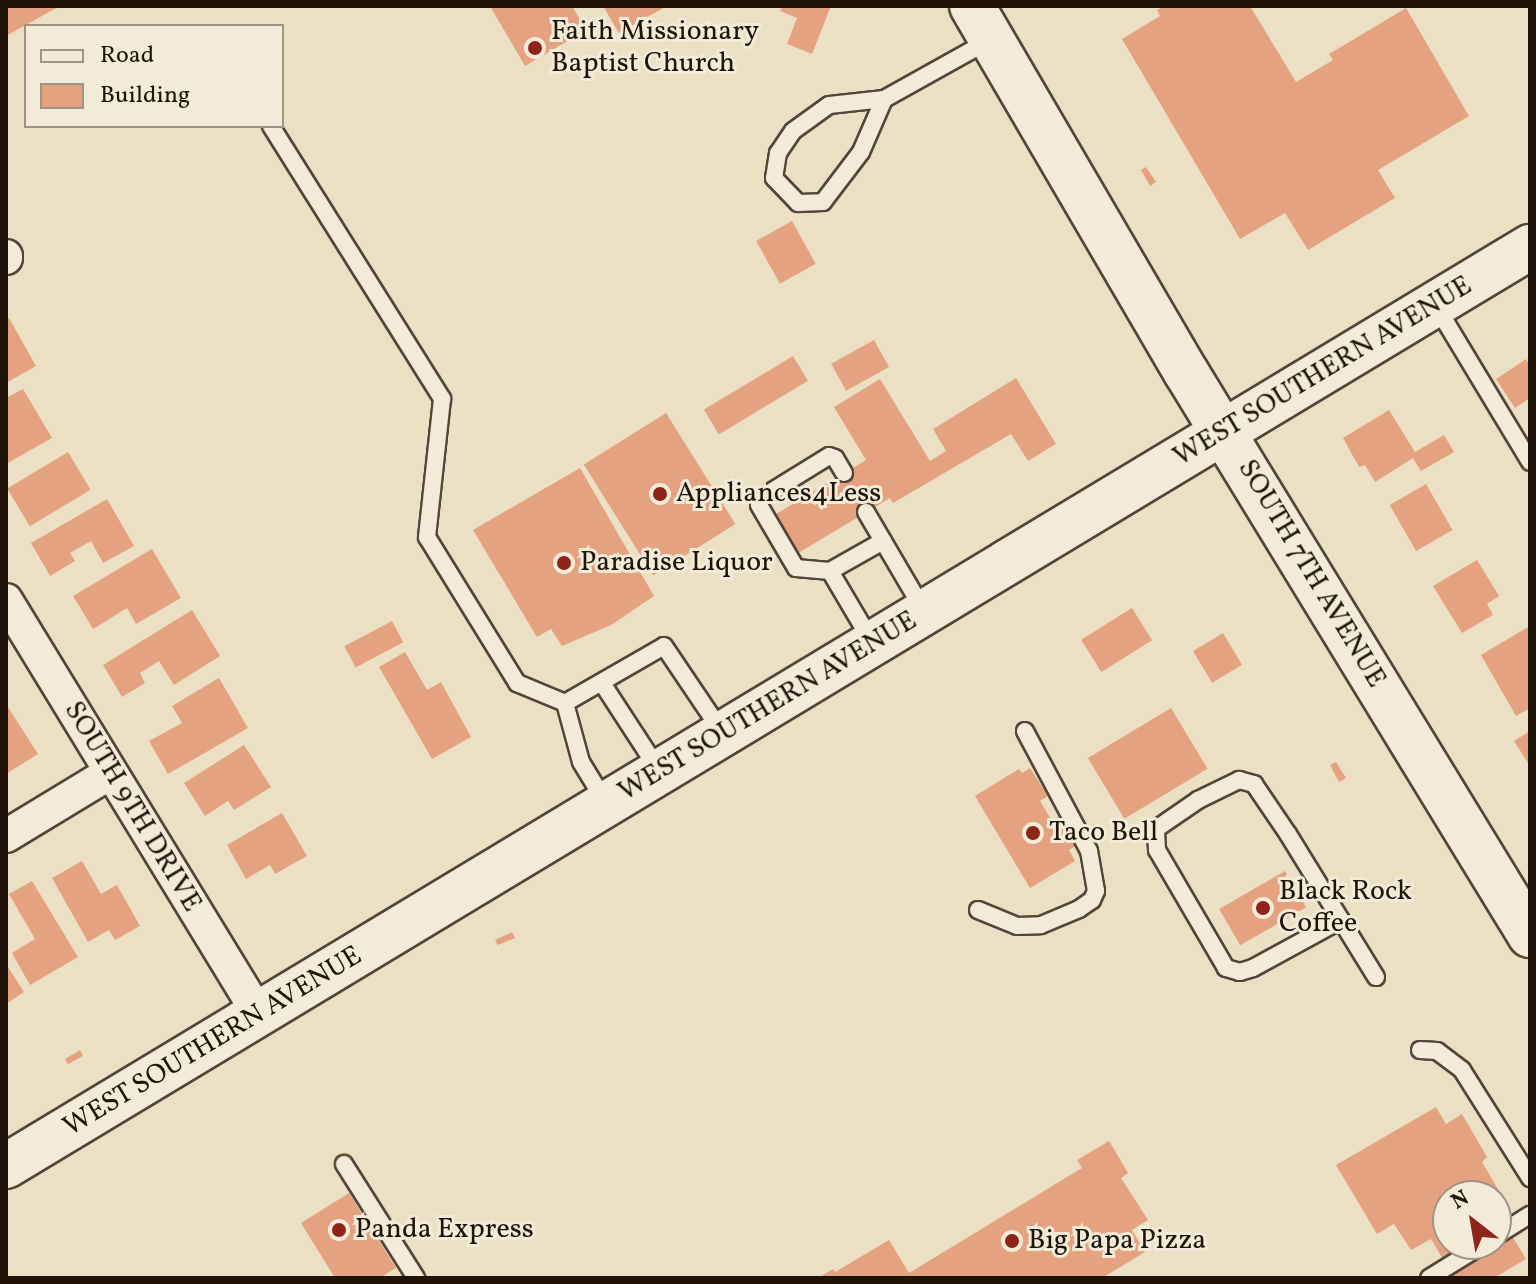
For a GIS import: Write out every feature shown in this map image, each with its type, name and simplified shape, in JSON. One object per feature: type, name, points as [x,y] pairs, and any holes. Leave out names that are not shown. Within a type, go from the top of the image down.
[{"type":"main road","name":"SOUTH 7TH AVENUE","points":[[982,22],[1224,432],[1530,935]]},
{"type":"main road","name":"WEST SOUTHERN AVENUE","points":[[6,1166],[1530,247]]},
{"type":"street","name":"SOUTH 9TH DRIVE","points":[[6,600],[259,1015]]},
{"type":"street","points":[[6,836],[110,773]]},
{"type":"lane","points":[[884,99],[829,105],[793,131],[778,153],[774,178],[798,203],[823,202],[861,152],[884,99],[982,22]]},
{"type":"lane","points":[[272,128],[442,399],[427,537],[517,683],[565,703]]},
{"type":"lane","points":[[1435,305],[1530,462]]},
{"type":"lane","points":[[844,473],[835,458],[829,456],[761,498],[759,505],[796,568],[830,571],[883,541]]},
{"type":"lane","points":[[866,512],[925,613]]},
{"type":"lane","points":[[830,571],[873,644]]},
{"type":"lane","points":[[565,703],[664,646],[724,734]]},
{"type":"lane","points":[[602,683],[660,772]]},
{"type":"lane","points":[[565,703],[581,762],[607,804]]},
{"type":"lane","points":[[978,910],[1017,926],[1041,925],[1079,909],[1092,900],[1096,891],[1089,851],[1025,731]]},
{"type":"lane","points":[[1341,920],[1253,968],[1240,972],[1226,968],[1157,850],[1156,829],[1198,800],[1239,780],[1254,784],[1288,834],[1341,920],[1376,977]]},
{"type":"lane","points":[[1420,1050],[1437,1051],[1462,1070],[1530,1178]]},
{"type":"lane","points":[[344,1164],[416,1278]]},
{"type":"lane","points":[[1512,1226],[1530,1215]]},
{"type":"lane","points":[[1429,1278],[1458,1260]]},
{"type":"building","points":[[6,6],[60,6],[24,24],[6,36]]},
{"type":"building","name":"Faith Missionary Baptist Church","points":[[490,6],[572,6],[586,30],[525,66]]},
{"type":"building","points":[[603,6],[667,6],[619,33]]},
{"type":"building","points":[[783,6],[831,6],[812,54],[787,44],[797,18],[780,11]]},
{"type":"building","points":[[1164,6],[1250,6],[1296,82],[1333,60],[1329,54],[1406,8],[1469,116],[1378,170],[1395,198],[1308,250],[1285,213],[1240,239],[1122,39],[1160,16],[1157,10]]},
{"type":"building","points":[[1146,167],[1156,182],[1150,186],[1141,170]]},
{"type":"building","points":[[792,221],[816,264],[780,284],[756,241]]},
{"type":"building","points":[[9,318],[36,366],[6,383],[6,320]]},
{"type":"building","points":[[874,340],[889,367],[846,391],[831,364]]},
{"type":"building","points":[[793,356],[808,381],[719,434],[704,410]]},
{"type":"building","points":[[1526,359],[1530,365],[1530,398],[1515,408],[1496,379]]},
{"type":"building","points":[[1016,378],[1056,444],[1028,461],[1011,434],[893,503],[890,498],[795,555],[771,517],[866,460],[834,407],[880,379],[930,461],[946,451],[933,429]]},
{"type":"building","points":[[23,389],[52,438],[6,464],[6,398]]},
{"type":"building","points":[[1389,410],[1415,452],[1444,435],[1454,452],[1421,471],[1413,458],[1375,482],[1365,465],[1359,467],[1343,438]]},
{"type":"building","name":"Appliances4Less","points":[[666,413],[735,524],[653,575],[584,464]]},
{"type":"building","points":[[68,452],[91,490],[30,526],[7,489]]},
{"type":"building","name":"Paradise Liquor","points":[[580,468],[654,596],[611,625],[562,646],[551,629],[537,637],[473,530]]},
{"type":"building","points":[[1426,484],[1452,530],[1416,551],[1390,505]]},
{"type":"building","points":[[107,499],[134,546],[103,563],[91,541],[70,553],[75,561],[50,576],[31,543]]},
{"type":"building","points":[[152,549],[181,598],[136,624],[127,608],[93,629],[73,596]]},
{"type":"building","points":[[1477,560],[1499,596],[1487,604],[1493,615],[1462,633],[1433,586]]},
{"type":"building","points":[[1132,608],[1152,640],[1101,672],[1081,640]]},
{"type":"building","points":[[192,610],[220,656],[174,685],[159,661],[140,673],[145,683],[122,697],[103,665]]},
{"type":"building","points":[[392,621],[403,642],[356,668],[344,646]]},
{"type":"building","points":[[1530,626],[1530,708],[1516,716],[1481,655]]},
{"type":"building","points":[[1223,633],[1242,665],[1212,683],[1193,651]]},
{"type":"building","points":[[405,652],[427,690],[441,682],[471,737],[432,759],[379,667]]},
{"type":"building","points":[[219,678],[248,728],[168,774],[149,741],[182,723],[172,706]]},
{"type":"building","points":[[6,704],[38,754],[6,774]]},
{"type":"building","points":[[1171,708],[1208,769],[1124,819],[1088,758]]},
{"type":"building","points":[[1530,731],[1530,766],[1514,741]]},
{"type":"building","points":[[244,745],[271,787],[234,810],[228,801],[205,816],[184,783]]},
{"type":"building","points":[[1336,762],[1346,778],[1339,782],[1330,765]]},
{"type":"building","name":"Taco Bell","points":[[1030,768],[1048,796],[1040,801],[1052,821],[1059,816],[1077,845],[1069,850],[1075,861],[1030,888],[975,796],[1019,769],[1022,773]]},
{"type":"building","points":[[282,813],[307,856],[275,874],[270,865],[246,879],[227,845]]},
{"type":"building","points":[[82,861],[101,894],[117,885],[140,926],[115,940],[109,930],[88,942],[52,878]]},
{"type":"building","name":"Black Rock Coffee","points":[[1285,871],[1306,907],[1240,945],[1219,909]]},
{"type":"building","points":[[32,881],[78,957],[30,985],[12,953],[35,939],[9,894]]},
{"type":"building","points":[[512,932],[515,938],[498,945],[495,940]]},
{"type":"building","points":[[6,964],[24,992],[6,1004]]},
{"type":"building","points":[[80,1050],[83,1056],[68,1064],[65,1059]]},
{"type":"building","points":[[1436,1107],[1446,1124],[1462,1114],[1487,1157],[1482,1162],[1493,1180],[1432,1180],[1432,1241],[1411,1250],[1394,1224],[1377,1234],[1336,1165]]},
{"type":"building","points":[[1109,1141],[1128,1173],[1121,1178],[1148,1220],[1132,1230],[1145,1252],[1102,1278],[818,1278],[833,1269],[835,1272],[889,1240],[909,1273],[1082,1168],[1077,1160]]},
{"type":"building","name":"Panda Express","points":[[349,1193],[396,1268],[379,1278],[335,1278],[301,1223]]},
{"type":"building","points":[[1512,1236],[1526,1259],[1494,1278],[1454,1278],[1443,1260],[1512,1260]]},
{"type":"place","name":"Faith Missionary Baptist Church","points":[[535,48]]},
{"type":"place","name":"Appliances4Less","points":[[660,494]]},
{"type":"place","name":"Paradise Liquor","points":[[564,563]]},
{"type":"place","name":"Taco Bell","points":[[1033,833]]},
{"type":"place","name":"Black Rock Coffee","points":[[1263,908]]},
{"type":"place","name":"Panda Express","points":[[339,1230]]},
{"type":"place","name":"Big Papa Pizza","points":[[1012,1241]]}]
